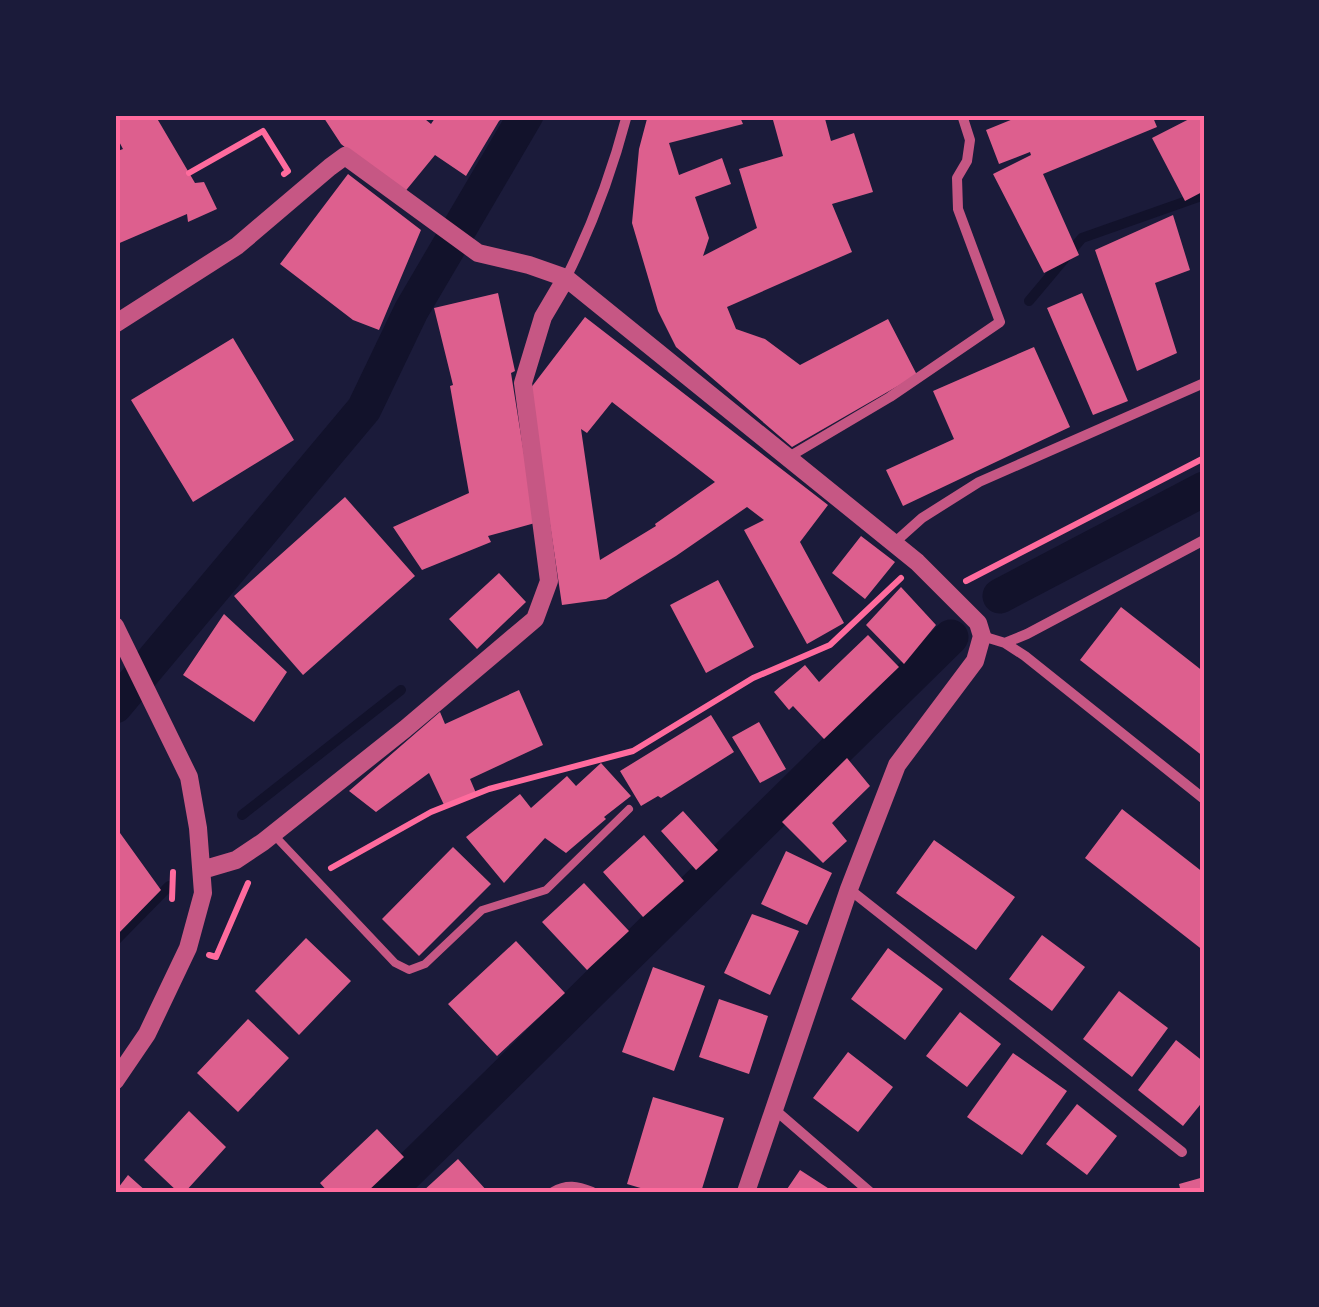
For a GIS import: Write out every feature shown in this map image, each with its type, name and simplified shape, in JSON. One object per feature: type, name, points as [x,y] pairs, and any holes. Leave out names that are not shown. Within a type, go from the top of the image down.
[{"type":"street","points":[[202,870],[236,860],[273,834],[406,729],[535,619],[549,581],[523,383],[543,317],[590,230],[627,115]]},
{"type":"street","points":[[786,458],[890,396],[1000,322],[958,209],[957,178],[967,161],[970,140],[962,115]]},
{"type":"street","points":[[115,324],[237,246],[345,156],[478,253],[566,278],[917,562],[978,622],[982,636],[975,661],[897,766],[849,889],[746,1192]]},
{"type":"street","points":[[894,543],[922,518],[979,482],[1204,383]]},
{"type":"street","points":[[1005,643],[1204,540]]},
{"type":"street","points":[[115,1081],[147,1034],[188,948],[204,893],[189,777],[117,630]]},
{"type":"street","points":[[982,636],[1005,643],[1025,656],[1204,799]]},
{"type":"street","points":[[849,889],[1182,1152]]},
{"type":"street","points":[[774,1109],[870,1192]]},
{"type":"street","points":[[553,1192],[564,1186],[592,1192]]},
{"type":"lane","points":[[273,834],[395,963],[410,970],[425,964],[482,910],[546,890],[629,809]]},
{"type":"path","points":[[189,173],[263,132],[288,171],[275,182]]},
{"type":"path","points":[[947,592],[1204,458]]},
{"type":"path","points":[[313,876],[393,831],[489,788],[633,751],[752,678],[830,645],[917,562]]},
{"type":"path","points":[[956,572],[979,591]]},
{"type":"path","points":[[172,907],[174,854]]},
{"type":"path","points":[[188,948],[216,957],[250,878]]},
{"type":"building","points":[[115,115],[155,115],[195,183],[204,182],[217,209],[188,222],[187,214],[115,245],[115,152],[123,149],[115,134]]},
{"type":"building","points":[[322,115],[420,115],[431,124],[437,115],[506,115],[466,176],[435,155],[403,194],[341,144]]},
{"type":"building","points":[[648,115],[739,115],[743,124],[669,143],[679,175],[722,158],[731,184],[695,197],[709,238],[703,256],[757,228],[739,169],[783,156],[773,120],[791,115],[824,115],[831,141],[854,133],[873,192],[832,204],[852,252],[727,307],[736,329],[765,339],[800,365],[888,319],[917,375],[792,447],[676,347],[658,311],[632,223],[639,149]]},
{"type":"building","points":[[1023,115],[1152,115],[1157,127],[1043,174],[1079,255],[1044,273],[993,174],[1031,155],[1030,152],[999,164],[986,130]]},
{"type":"building","points":[[1204,115],[1204,191],[1185,201],[1152,138]]},
{"type":"building","points":[[348,174],[421,230],[379,330],[353,320],[280,264]]},
{"type":"building","points":[[1173,215],[1190,270],[1155,283],[1177,353],[1137,371],[1095,250]]},
{"type":"building","points":[[498,293],[515,371],[511,373],[535,523],[488,536],[491,542],[422,570],[393,527],[469,493],[450,386],[453,385],[434,308]]},
{"type":"building","points":[[1082,293],[1128,401],[1093,415],[1047,308]]},
{"type":"building","points":[[585,317],[828,505],[800,542],[844,623],[807,644],[744,530],[764,520],[747,507],[606,599],[562,605],[530,389]],"holes":[[[612,402],[715,482],[656,526],[600,560],[581,429],[587,433]]]},
{"type":"building","points":[[233,338],[294,440],[193,502],[131,400]]},
{"type":"building","points":[[1034,347],[1070,427],[903,506],[886,470],[954,439],[933,391]]},
{"type":"building","points":[[345,497],[415,576],[303,675],[234,596]]},
{"type":"building","points":[[861,536],[895,562],[865,599],[832,573]]},
{"type":"building","points":[[499,573],[526,602],[477,649],[449,619]]},
{"type":"building","points":[[718,580],[754,647],[706,673],[670,605]]},
{"type":"building","points":[[901,587],[936,625],[904,664],[866,625]]},
{"type":"building","points":[[1121,607],[1204,672],[1204,757],[1080,660]]},
{"type":"building","points":[[224,614],[287,672],[254,722],[183,675]]},
{"type":"building","points":[[868,635],[899,667],[824,739],[774,692],[805,665],[819,682]]},
{"type":"building","points":[[519,690],[543,745],[470,779],[476,793],[445,807],[429,773],[376,812],[349,791],[440,712],[445,724]]},
{"type":"building","points":[[711,715],[734,752],[661,798],[641,806],[620,771]]},
{"type":"building","points":[[759,722],[786,769],[760,783],[732,737]]},
{"type":"building","points":[[847,758],[870,786],[832,823],[847,841],[823,863],[782,822]]},
{"type":"building","points":[[601,763],[631,796],[566,853],[545,838],[504,883],[466,837],[520,794],[531,808],[567,776],[576,786]]},
{"type":"building","points":[[1122,809],[1204,873],[1204,951],[1085,858]]},
{"type":"building","points":[[683,811],[718,850],[696,870],[661,831]]},
{"type":"building","points":[[120,833],[161,890],[115,937],[115,837]]},
{"type":"building","points":[[644,835],[684,881],[643,917],[603,872]]},
{"type":"building","points":[[934,840],[1015,897],[976,950],[896,893]]},
{"type":"building","points":[[453,847],[491,884],[419,956],[382,919]]},
{"type":"building","points":[[786,851],[832,873],[807,925],[761,904]]},
{"type":"building","points":[[584,883],[629,931],[587,970],[542,922]]},
{"type":"building","points":[[752,914],[799,931],[770,995],[724,973]]},
{"type":"building","points":[[1042,935],[1085,967],[1052,1011],[1009,979]]},
{"type":"building","points":[[306,938],[351,981],[299,1035],[255,991]]},
{"type":"building","points":[[516,941],[565,993],[497,1056],[448,1004]]},
{"type":"building","points":[[888,948],[943,989],[905,1040],[851,999]]},
{"type":"building","points":[[653,967],[705,986],[674,1071],[622,1052]]},
{"type":"building","points":[[1119,991],[1168,1028],[1132,1077],[1083,1039]]},
{"type":"building","points":[[719,999],[768,1016],[749,1074],[699,1057]]},
{"type":"building","points":[[960,1012],[1001,1044],[967,1087],[926,1056]]},
{"type":"building","points":[[248,1019],[289,1058],[238,1112],[197,1073]]},
{"type":"building","points":[[1176,1040],[1204,1062],[1204,1100],[1183,1126],[1138,1090]]},
{"type":"building","points":[[848,1052],[893,1087],[858,1132],[813,1098]]},
{"type":"building","points":[[1013,1053],[1067,1091],[1022,1155],[967,1117]]},
{"type":"building","points":[[653,1097],[724,1118],[701,1192],[654,1192],[627,1184]]},
{"type":"building","points":[[1077,1104],[1117,1136],[1087,1175],[1046,1144]]},
{"type":"building","points":[[189,1111],[226,1147],[185,1192],[178,1192],[144,1160]]},
{"type":"building","points":[[377,1129],[404,1157],[367,1192],[328,1192],[320,1183]]},
{"type":"building","points":[[458,1159],[488,1192],[422,1192]]},
{"type":"building","points":[[800,1170],[834,1192],[785,1192]]},
{"type":"building","points":[[128,1175],[147,1192],[115,1192]]},
{"type":"building","points":[[1204,1177],[1204,1192],[1181,1192],[1179,1184]]},
{"type":"waterway","points":[[115,706],[364,409],[411,311],[526,115]]},
{"type":"waterway","points":[[1029,301],[1082,238],[1204,195]]},
{"type":"waterway","points":[[1000,596],[1204,489]]},
{"type":"waterway","points":[[387,1192],[951,637]]},
{"type":"waterway","points":[[242,815],[401,690]]},
{"type":"waterway","points":[[115,941],[169,886]]}]
